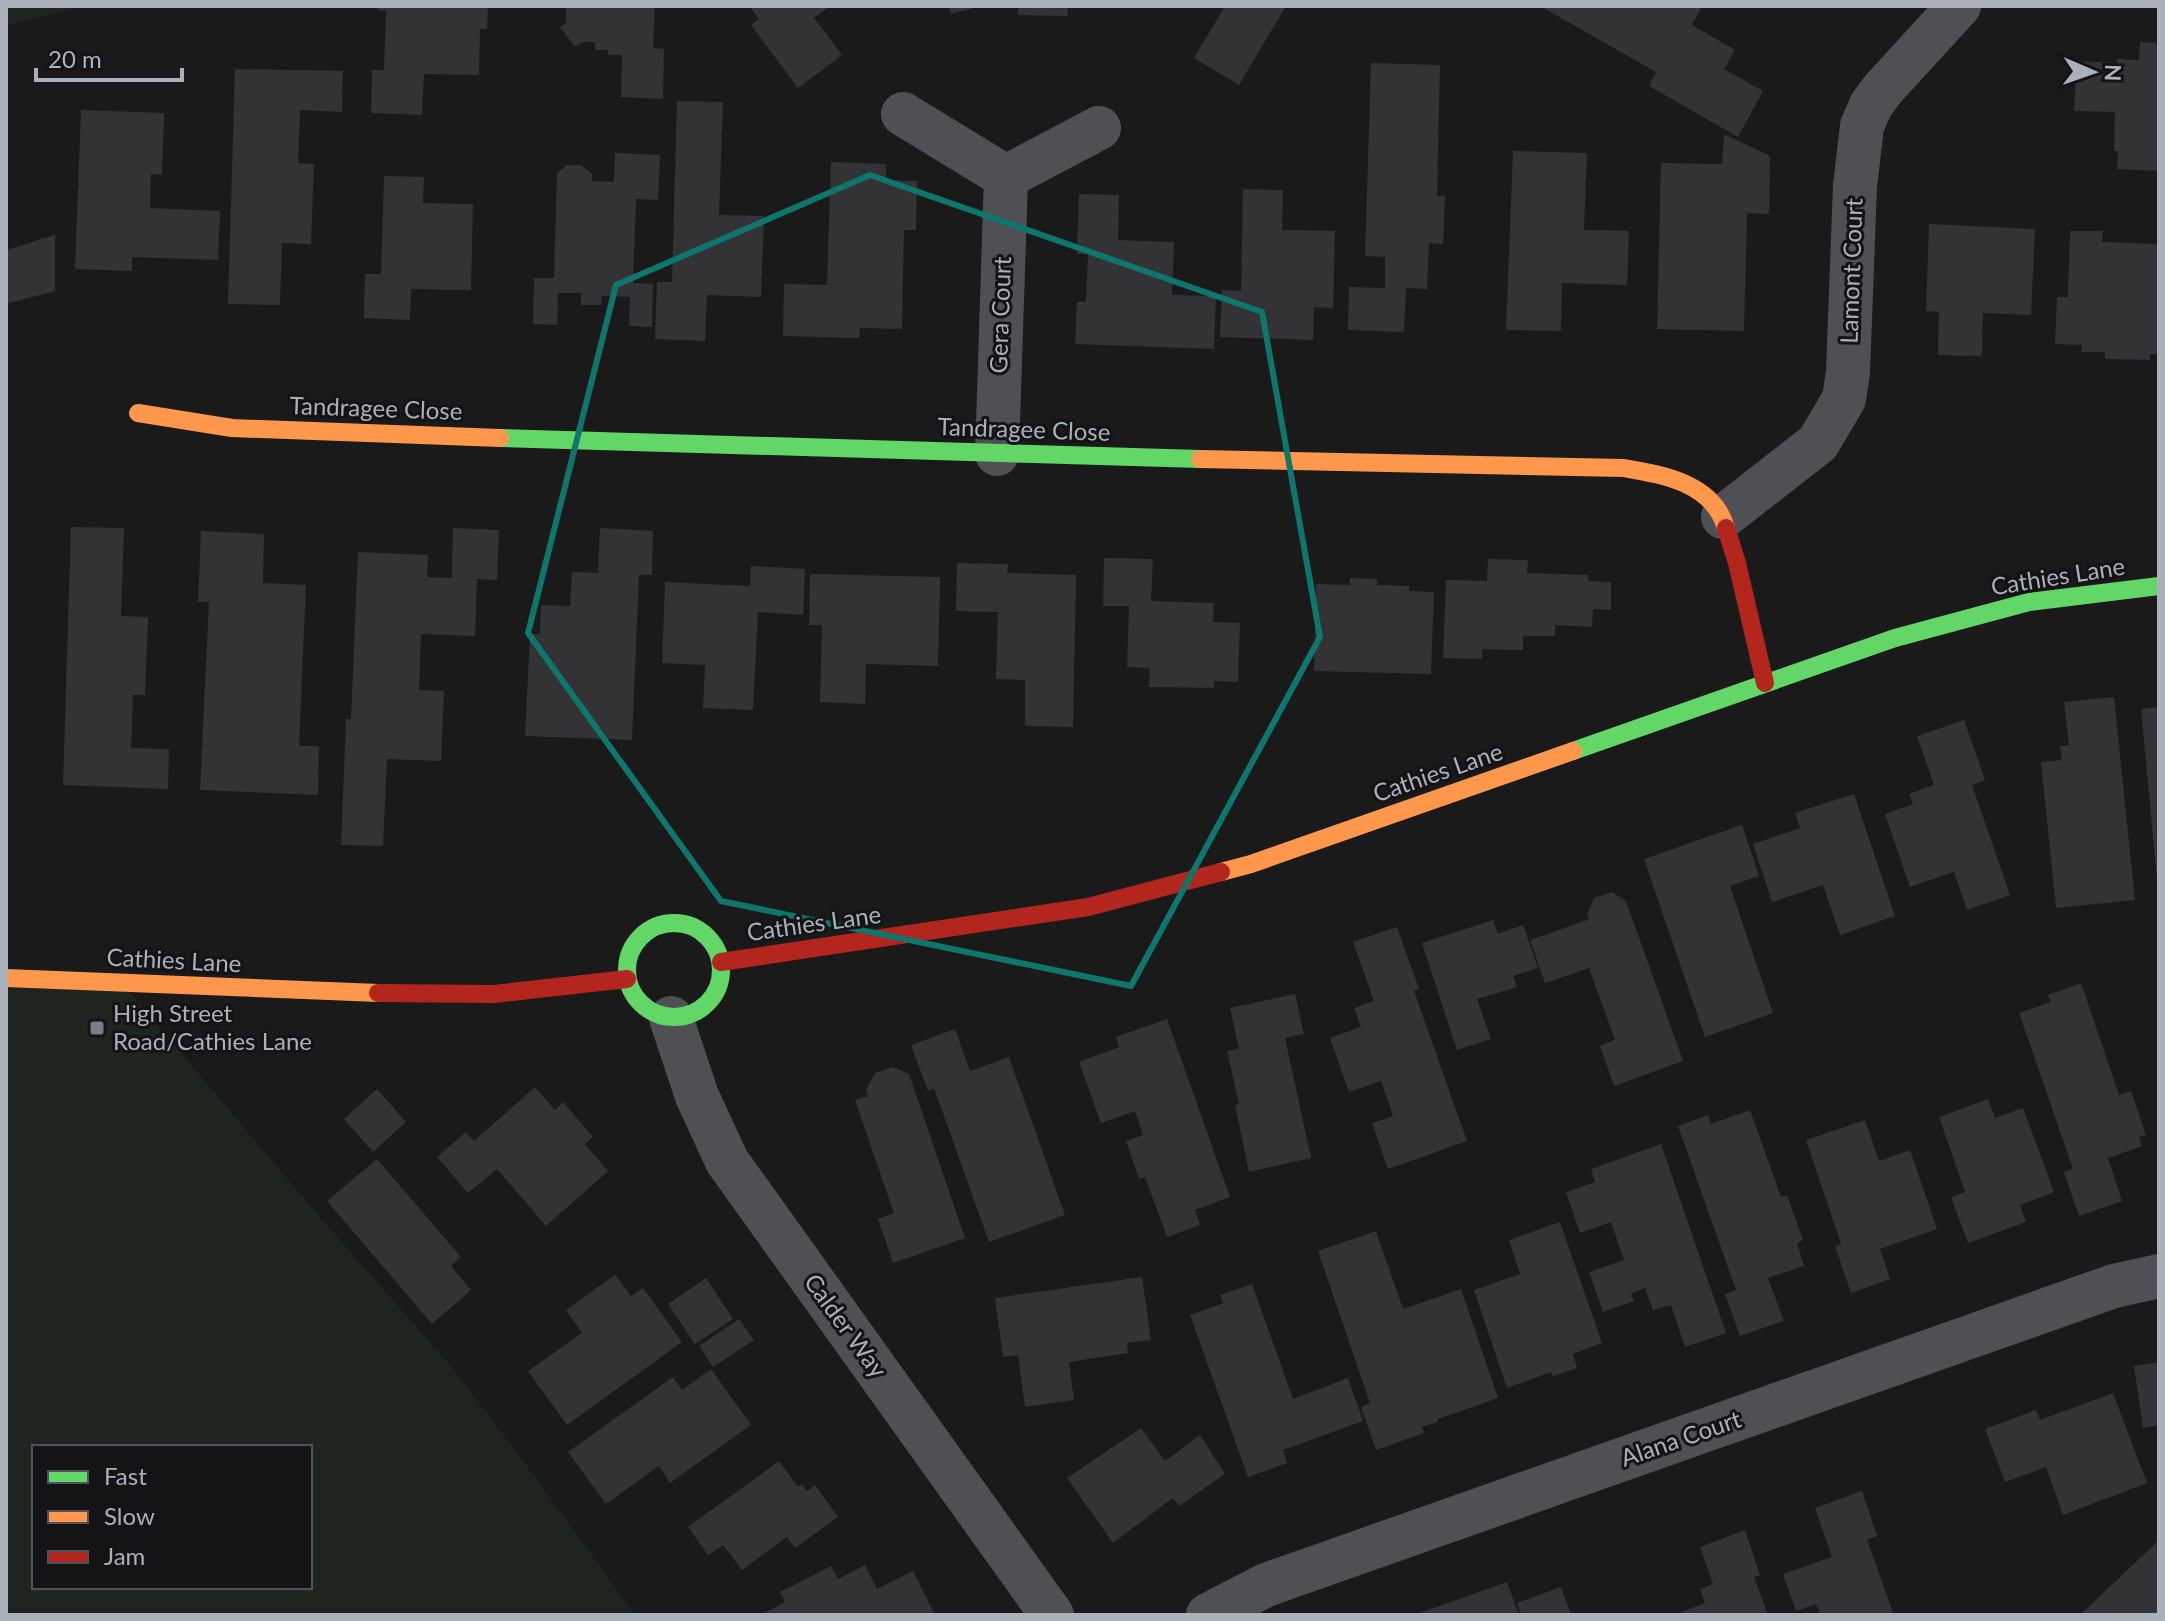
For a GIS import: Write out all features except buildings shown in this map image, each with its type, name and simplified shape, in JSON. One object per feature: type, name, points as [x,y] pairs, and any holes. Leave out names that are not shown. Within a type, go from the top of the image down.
[{"type":"street","name":"Lamont Court","points":[[1723,517],[1818,443],[1844,399],[1848,372],[1855,186],[1862,126],[1871,105],[1883,89],[1959,6]]},
{"type":"street","points":[[903,114],[1006,177],[1099,128]]},
{"type":"street","name":"Gera Court","points":[[997,454],[1006,177]]},
{"type":"street","name":"Tandragee Close","points":[[138,413],[232,428],[997,454],[1624,468],[1665,475],[1691,485],[1723,517],[1765,683]]},
{"type":"street","name":"Cathies Lane","points":[[721,962],[1088,907],[1188,882],[1251,864],[1895,638],[2029,602],[2159,586]]},
{"type":"street","points":[[674,923],[690,926],[705,934],[715,946],[721,962],[717,990],[709,1002],[685,1017],[671,1018],[642,1006],[632,994],[627,979],[633,947],[643,934],[658,926],[674,923]]},
{"type":"street","name":"Cathies Lane","points":[[6,978],[452,995],[494,994],[627,979]]},
{"type":"street","name":"Calder Way","points":[[671,1018],[697,1096],[727,1161],[1052,1615]]},
{"type":"street","name":"Alana Court","points":[[1208,1615],[1266,1585],[2114,1286],[2159,1276]]},
{"type":"highlighted area","points":[[870,175],[1262,312],[1320,637],[1131,986],[721,901],[528,633],[616,285]]},
{"type":"shaded area","points":[[6,6],[84,6],[6,26]]},
{"type":"shaded area","points":[[6,978],[122,983],[455,1371],[635,1615],[6,1615]]},
{"type":"traffic: fast","points":[[500,438],[1200,459]]},
{"type":"traffic: fast","points":[[1573,751],[1895,638],[2029,602],[2159,586]]},
{"type":"traffic: fast","points":[[674,923],[692,927],[707,937],[717,952],[721,970],[717,988],[707,1003],[692,1013],[674,1017],[656,1013],[641,1003],[631,988],[627,970],[631,952],[641,937],[656,927],[674,923]]},
{"type":"traffic: slow","points":[[138,413],[232,428],[500,438]]},
{"type":"traffic: slow","points":[[1200,459],[1624,468],[1670,478],[1699,491],[1720,513],[1726,528]]},
{"type":"traffic: slow","points":[[1221,872],[1573,751]]},
{"type":"traffic: slow","points":[[6,978],[378,993]]},
{"type":"traffic: jam","points":[[1726,528],[1765,683]]},
{"type":"traffic: jam","points":[[721,962],[1088,907],[1221,872]]},
{"type":"traffic: jam","points":[[378,993],[494,994],[627,979]]},
{"type":"place","name":"High Street Road/Cathies Lane","points":[[97,1028]]}]
